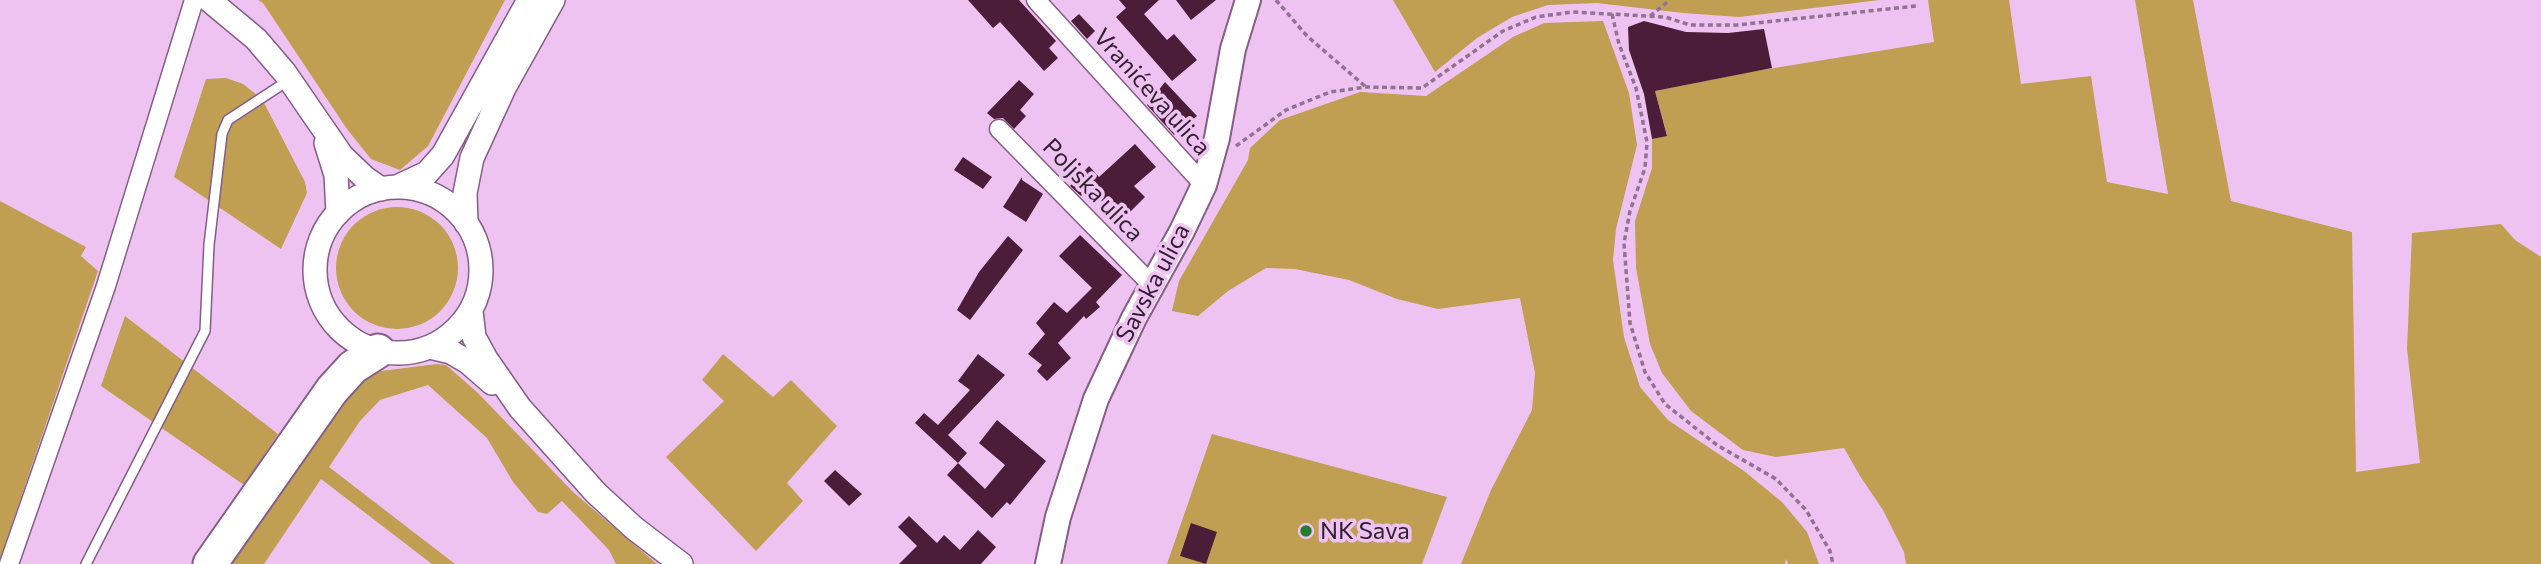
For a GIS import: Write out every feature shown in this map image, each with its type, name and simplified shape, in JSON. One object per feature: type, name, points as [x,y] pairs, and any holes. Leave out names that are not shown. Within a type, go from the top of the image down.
[{"type":"highway","points":[[210,564],[332,390],[353,367],[378,351]]},
{"type":"main road","name":"Savska ulica","points":[[1048,564],[1062,506],[1096,399],[1114,356],[1208,175],[1233,50],[1248,0]]},
{"type":"street","points":[[9,564],[106,286],[194,0]]},
{"type":"street","points":[[209,0],[256,39],[354,169],[389,188],[424,191],[448,204],[467,223],[477,244],[481,267],[479,290],[471,311],[453,332],[429,347],[404,354],[378,351],[356,342],[337,326],[323,306],[316,282],[316,257],[323,234],[338,213],[358,198],[389,188],[427,173],[443,155],[529,0]]},
{"type":"street","points":[[467,223],[465,193],[472,158],[504,88],[553,0]]},
{"type":"street","name":"Vranićeva ulica","points":[[1036,0],[1208,175]]},
{"type":"street","points":[[320,127],[336,176],[338,213]]},
{"type":"street","name":"Poljska ulica","points":[[999,129],[1152,285]]},
{"type":"street","points":[[471,311],[474,337],[520,408]]},
{"type":"street","points":[[429,347],[451,352],[468,362],[520,408],[596,493],[634,528],[681,564]]},
{"type":"lane","points":[[86,564],[205,331],[209,245],[222,134],[228,120],[289,80]]},
{"type":"path","points":[[1276,0],[1307,36],[1366,87]]},
{"type":"path","points":[[1649,16],[1670,0]]},
{"type":"path","points":[[1208,175],[1286,110],[1331,92],[1366,87],[1422,88],[1503,31],[1536,17],[1572,12],[1665,17],[1690,25],[1737,24],[1916,6]]},
{"type":"path","points":[[1612,14],[1619,44],[1636,88],[1647,142],[1645,168],[1630,211],[1624,243],[1624,272],[1630,323],[1645,372],[1665,404],[1717,445],[1776,479],[1806,510],[1830,551],[1833,564]]},
{"type":"shaded area","points":[[258,0],[505,0],[428,146],[400,170],[371,159],[347,129],[263,3]]},
{"type":"shaded area","points":[[1393,0],[1880,0],[1739,17],[1597,3],[1548,5],[1512,17],[1477,38],[1435,72]]},
{"type":"shaded area","points":[[1928,0],[2009,0],[2021,84],[2091,76],[2107,182],[2168,194],[2135,0],[2193,0],[2231,201],[2352,232],[2356,472],[2420,463],[2407,349],[2412,233],[2501,224],[2515,240],[2541,257],[2541,564],[1906,564],[1904,552],[1883,510],[1844,448],[1776,457],[1743,450],[1691,411],[1662,373],[1650,344],[1636,268],[1635,221],[1652,168],[1652,139],[1667,135],[1655,91],[1750,72],[1934,42]]},
{"type":"shaded area","points":[[1603,21],[1629,93],[1637,145],[1616,229],[1613,260],[1624,337],[1640,387],[1668,420],[1744,471],[1782,502],[1807,532],[1819,564],[1788,564],[1786,559],[1785,564],[1461,564],[1491,490],[1532,410],[1535,373],[1520,298],[1438,309],[1397,299],[1349,280],[1295,269],[1266,268],[1228,291],[1198,316],[1172,311],[1179,281],[1248,160],[1250,148],[1280,120],[1360,92],[1426,96],[1513,37],[1544,23]]},
{"type":"shaded area","points":[[226,78],[243,84],[262,99],[305,182],[307,193],[281,249],[174,177],[206,79]]},
{"type":"shaded area","points":[[0,201],[86,247],[81,256],[98,271],[0,559]]},
{"type":"shaded area","points":[[397,207],[420,212],[440,225],[453,245],[458,268],[453,291],[440,311],[420,324],[397,329],[374,324],[354,311],[341,291],[336,268],[341,245],[354,225],[374,212]]},
{"type":"shaded area","points":[[125,316],[278,434],[244,485],[101,386]]},
{"type":"shaded area","points":[[723,354],[773,397],[791,380],[837,426],[787,483],[803,501],[756,551],[666,457],[724,401],[702,380]]},
{"type":"shaded area","points":[[446,365],[478,393],[573,492],[657,564],[616,564],[609,550],[562,501],[547,514],[538,512],[513,482],[487,438],[428,385],[380,400],[360,421],[329,467],[455,564],[432,564],[321,479],[264,564],[228,564],[342,402],[364,379],[381,371]]},
{"type":"shaded area","name":"NK Sava","points":[[1212,434],[1447,497],[1422,564],[1167,564]]},
{"type":"building","points":[[968,0],[1019,0],[1056,41],[1049,48],[1058,58],[1044,71],[1000,22],[993,28]]},
{"type":"building","points":[[1119,0],[1159,0],[1144,14],[1167,40],[1174,34],[1197,60],[1172,81],[1116,17],[1126,8]]},
{"type":"building","points":[[1176,0],[1216,0],[1191,20]]},
{"type":"building","points":[[1079,14],[1095,31],[1087,39],[1071,21]]},
{"type":"building","points":[[1644,21],[1686,32],[1728,33],[1764,29],[1772,68],[1655,91],[1667,136],[1652,139],[1644,94],[1629,50],[1628,27]]},
{"type":"building","points":[[1019,80],[1034,94],[1020,110],[1026,116],[1014,129],[1003,118],[994,119],[987,113]]},
{"type":"building","points":[[1165,82],[1197,116],[1174,135],[1147,105]]},
{"type":"building","points":[[1135,144],[1156,167],[1134,186],[1145,197],[1121,221],[1089,188],[1081,196],[1070,186],[1089,166],[1099,177]]},
{"type":"building","points":[[963,157],[992,177],[983,189],[954,170]]},
{"type":"building","points":[[1022,177],[1022,180],[1043,194],[1026,222],[1003,207]]},
{"type":"building","points":[[1080,235],[1122,275],[1096,302],[1100,307],[1086,319],[1084,316],[1058,343],[1071,358],[1047,381],[1037,371],[1042,365],[1028,354],[1045,334],[1036,323],[1054,302],[1067,313],[1092,288],[1059,256]]},
{"type":"building","points":[[1008,236],[1023,250],[970,320],[957,310],[979,272]]},
{"type":"building","points":[[978,354],[1005,375],[948,435],[967,453],[958,463],[915,423],[924,413],[938,425],[970,390],[958,381]]},
{"type":"building","points":[[997,420],[1046,461],[1010,505],[1007,502],[992,518],[947,475],[958,463],[985,489],[1005,465],[979,443]]},
{"type":"building","points":[[835,470],[862,494],[849,506],[824,481]]},
{"type":"building","points":[[909,516],[937,543],[944,535],[960,550],[978,530],[996,547],[981,564],[899,564],[917,546],[898,527]]},
{"type":"building","points":[[1191,523],[1217,532],[1206,564],[1180,556]]},
{"type":"place","name":"NK Sava","points":[[1306,531]]}]
